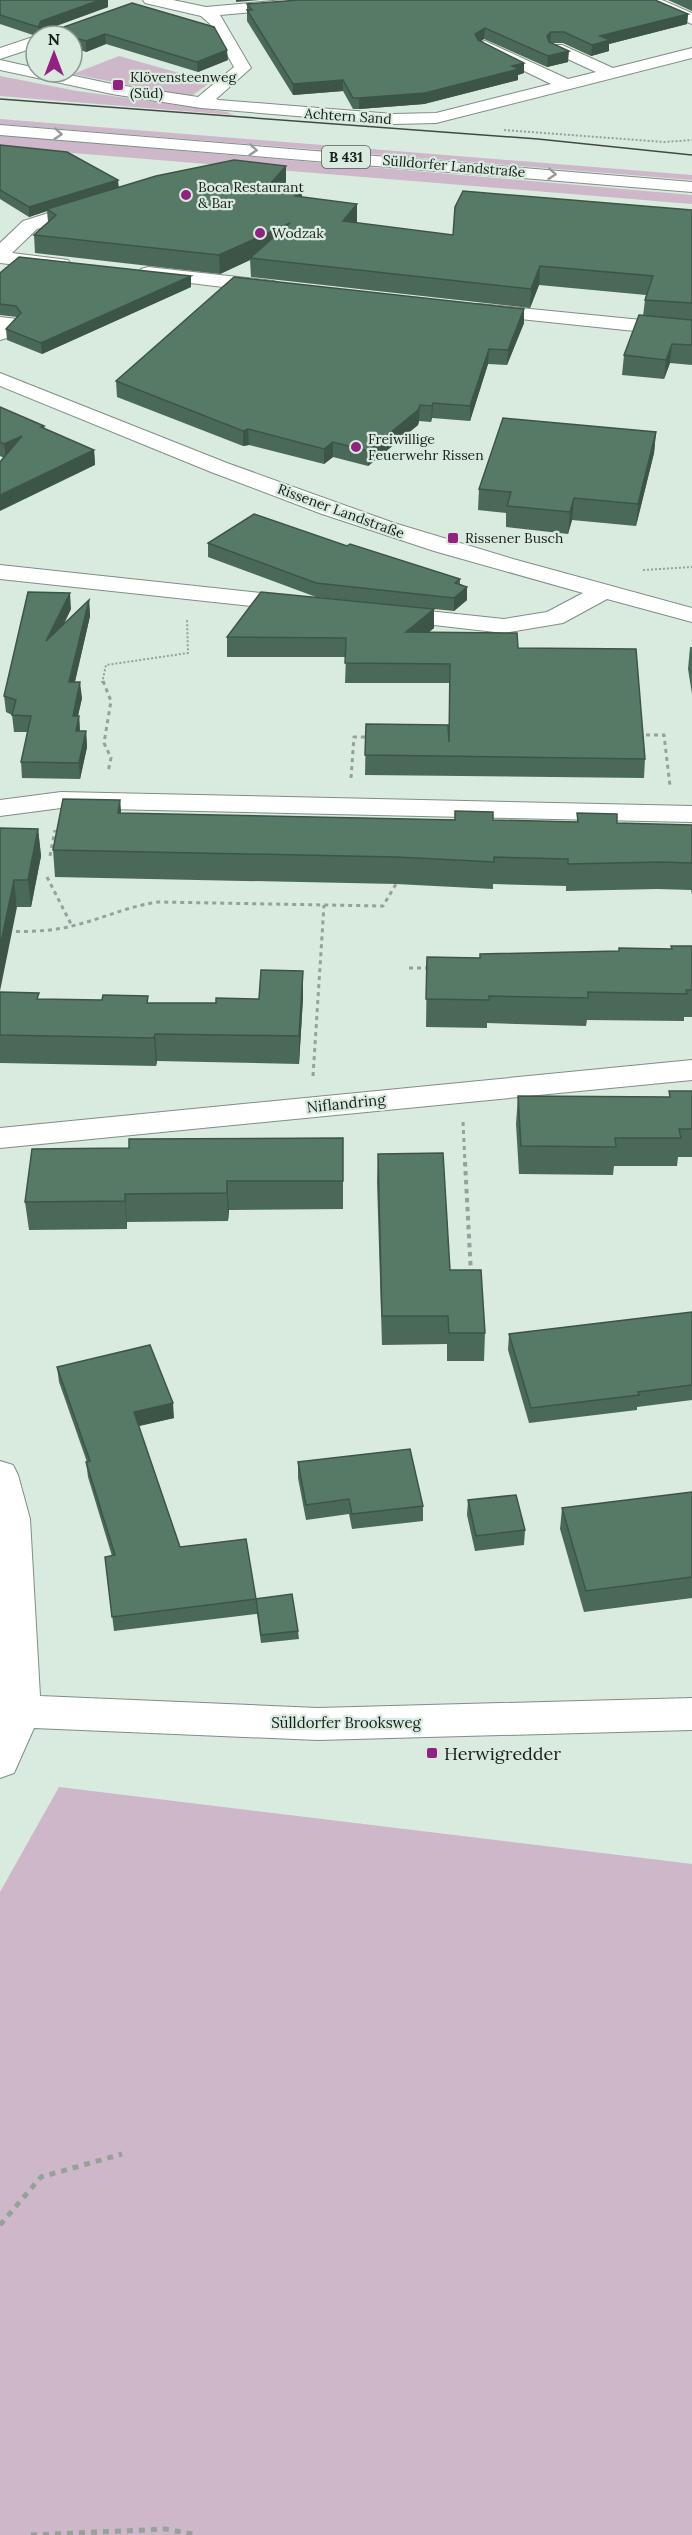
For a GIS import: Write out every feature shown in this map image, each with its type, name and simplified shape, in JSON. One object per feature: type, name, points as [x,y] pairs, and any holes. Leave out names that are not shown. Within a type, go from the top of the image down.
[{"type":"main road","points":[[145,1],[206,12],[334,0]]},
{"type":"main road","points":[[649,0],[692,19]]},
{"type":"main road","points":[[201,103],[243,68],[217,21],[206,12]]},
{"type":"main road","points":[[0,38],[24,42]]},
{"type":"main road","points":[[0,54],[24,45]]},
{"type":"main road","points":[[485,46],[567,86]]},
{"type":"main road","points":[[556,48],[613,74]]},
{"type":"main road","name":"Achtern Sand","points":[[0,65],[112,89],[201,103],[393,120],[426,119],[567,86],[692,53]]},
{"type":"main road","points":[[0,113],[160,126]]},
{"type":"main road","name":"Sülldorfer Landstraße","points":[[0,130],[692,187]]},
{"type":"main road","points":[[80,266],[3,259],[13,239],[30,225],[107,201]]},
{"type":"main road","points":[[126,270],[295,289]]},
{"type":"main road","points":[[461,308],[692,331]]},
{"type":"main road","points":[[0,323],[10,323],[0,334]]},
{"type":"main road","name":"Rissener Landstraße","points":[[0,379],[145,439],[341,512],[442,546],[692,615]]},
{"type":"main road","points":[[0,572],[320,606]]},
{"type":"main road","points":[[366,611],[504,626],[554,618],[604,591]]},
{"type":"main road","points":[[0,808],[23,803],[61,800],[350,808],[682,813]]},
{"type":"main road","name":"Niflandring","points":[[0,1138],[692,1070]]},
{"type":"main road","points":[[0,1475],[12,1519],[10,1711],[0,1761]]},
{"type":"main road","name":"Sülldorfer Brooksweg","points":[[10,1711],[318,1724],[692,1714]]},
{"type":"path","points":[[499,129],[664,142],[692,140]]},
{"type":"path","points":[[103,801],[111,758],[104,742],[111,701],[102,684],[106,665],[188,653],[187,610],[195,593]]},
{"type":"path","points":[[630,734],[664,735],[682,813]]},
{"type":"path","points":[[350,808],[354,737],[376,737]]},
{"type":"path","points":[[46,877],[72,926]]},
{"type":"path","points":[[0,931],[35,932],[72,926],[133,905],[158,902],[383,906],[396,884]]},
{"type":"path","points":[[321,1105],[312,1080],[324,905]]},
{"type":"path","points":[[409,968],[433,968]]},
{"type":"path","points":[[462,1091],[472,1281]]},
{"type":"path","points":[[0,2225],[41,2177],[122,2154]]},
{"type":"path","points":[[31,2535],[165,2529],[198,2535]]},
{"type":"shaded area","points":[[119,56],[211,82],[190,97],[84,76],[84,70]]},
{"type":"shaded area","points":[[0,76],[24,81],[24,84],[41,84],[227,112],[233,115],[0,96]]},
{"type":"shaded area","points":[[0,119],[692,175],[692,180],[0,124]]},
{"type":"shaded area","points":[[0,135],[692,195],[692,204],[0,147]]},
{"type":"shaded area","points":[[59,1787],[692,1864],[692,2535],[0,2535],[0,1892]]},
{"type":"building","points":[[0,0],[100,0],[41,21],[40,24],[28,24],[0,15]]},
{"type":"building","points":[[298,0],[655,0],[688,14],[600,36],[610,40],[592,45],[564,32],[551,32],[547,36],[549,42],[569,51],[548,56],[485,28],[475,34],[478,40],[524,63],[512,66],[519,69],[425,93],[353,98],[343,80],[293,84],[247,10],[252,10],[247,4]]},
{"type":"building","points":[[132,3],[214,27],[227,50],[197,62],[105,34],[84,40],[84,24],[72,24]]},
{"type":"building","points":[[0,145],[67,152],[118,180],[29,207],[0,190]]},
{"type":"building","points":[[234,160],[286,166],[270,184],[302,189],[295,196],[357,204],[343,221],[453,235],[455,207],[463,191],[692,210],[692,303],[645,300],[653,276],[540,266],[531,289],[250,258],[290,223],[219,255],[34,235],[56,215],[47,209],[156,176]]},
{"type":"building","points":[[19,257],[191,276],[41,343],[6,329],[21,313],[16,306],[0,304],[0,273]]},
{"type":"building","points":[[234,277],[524,309],[508,350],[489,349],[470,406],[433,403],[432,406],[420,405],[418,410],[368,451],[333,442],[324,449],[248,429],[243,431],[116,381]]},
{"type":"building","points":[[639,315],[692,320],[692,345],[672,344],[666,360],[624,355]]},
{"type":"building","points":[[0,407],[94,450],[0,495],[0,462],[22,436],[4,444],[0,442]]},
{"type":"building","points":[[503,418],[656,432],[638,504],[574,498],[570,512],[507,506],[511,492],[479,489]]},
{"type":"building","points":[[254,514],[347,546],[350,544],[460,579],[455,583],[467,587],[454,598],[316,583],[208,543]]},
{"type":"building","points":[[28,592],[70,593],[46,641],[89,600],[69,682],[80,682],[73,716],[79,716],[76,731],[86,731],[79,763],[21,762],[31,716],[12,715],[16,700],[4,696]]},
{"type":"building","points":[[261,592],[434,609],[406,632],[517,633],[518,648],[636,649],[645,759],[365,755],[366,724],[448,725],[449,742],[450,664],[345,663],[346,638],[227,637]]},
{"type":"building","points":[[63,799],[120,800],[118,813],[455,820],[455,811],[493,812],[493,820],[578,822],[577,813],[617,814],[617,823],[692,825],[692,863],[568,864],[568,859],[494,857],[494,862],[396,857],[53,850]]},
{"type":"building","points":[[0,828],[38,829],[28,880],[14,880],[0,947]]},
{"type":"building","points":[[671,946],[692,946],[692,990],[686,990],[687,994],[588,992],[588,998],[489,996],[489,1000],[426,999],[427,957],[480,958],[480,954],[619,951],[619,948],[672,949]]},
{"type":"building","points":[[261,970],[303,971],[299,1036],[155,1034],[154,1038],[0,1035],[0,992],[39,993],[37,999],[102,1000],[103,995],[148,996],[147,1003],[216,1003],[216,998],[259,999]]},
{"type":"building","points":[[669,1091],[692,1091],[692,1129],[679,1129],[681,1138],[615,1138],[616,1147],[521,1146],[518,1096],[670,1097]]},
{"type":"building","points":[[343,1138],[343,1181],[227,1181],[227,1193],[125,1194],[125,1201],[25,1202],[32,1149],[129,1148],[129,1139]]},
{"type":"building","points":[[443,1153],[450,1270],[481,1270],[485,1333],[449,1333],[448,1316],[382,1316],[378,1154]]},
{"type":"building","points":[[692,1312],[692,1385],[638,1392],[639,1395],[531,1408],[509,1334]]},
{"type":"building","points":[[150,1345],[173,1403],[134,1412],[180,1547],[246,1539],[256,1599],[112,1617],[105,1557],[115,1555],[86,1462],[90,1461],[57,1367]]},
{"type":"building","points":[[410,1449],[423,1506],[352,1514],[349,1499],[306,1505],[298,1462]]},
{"type":"building","points":[[692,1492],[692,1577],[586,1591],[562,1508]]},
{"type":"building","points":[[516,1495],[525,1530],[476,1536],[468,1500]]},
{"type":"building","points":[[292,1594],[298,1631],[261,1635],[255,1599]]},
{"type":"tram line","points":[[0,99],[538,139],[692,155]]},
{"type":"place","name":"Klövensteenweg (Süd)","points":[[118,85]]},
{"type":"place","name":"Boca Restaurant & Bar","points":[[186,195]]},
{"type":"place","name":"Wodzak","points":[[260,233]]},
{"type":"place","name":"Freiwillige Feuerwehr Rissen","points":[[356,447]]},
{"type":"place","name":"Rissener Busch","points":[[453,538]]},
{"type":"place","name":"Herwigredder","points":[[432,1753]]}]
